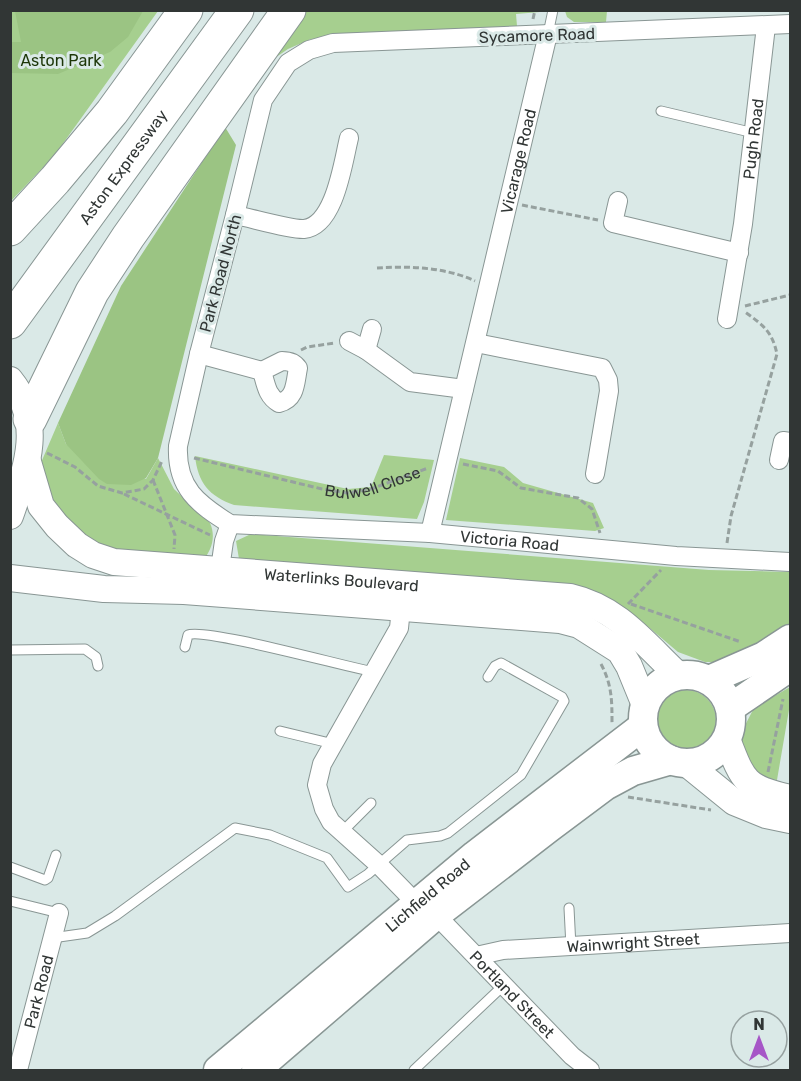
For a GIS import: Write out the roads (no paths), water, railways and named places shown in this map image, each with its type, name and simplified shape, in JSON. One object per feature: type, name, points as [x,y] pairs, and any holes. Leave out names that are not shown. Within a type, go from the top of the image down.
[{"type":"highway","points":[[10,229],[112,112],[186,10]]},
{"type":"highway","name":"Aston Expressway","points":[[10,322],[237,10]]},
{"type":"highway","points":[[30,419],[92,292],[128,237],[289,10]]},
{"type":"main road","points":[[10,516],[38,457],[30,419],[14,384]]},
{"type":"main road","name":"Waterlinks Boulevard","points":[[38,457],[41,506],[57,526],[77,545],[93,555],[114,562],[570,597],[618,607],[638,634],[678,675]]},
{"type":"main road","name":"Waterlinks Boulevard","points":[[10,578],[104,589],[184,591],[560,620],[579,625],[620,651],[629,666],[644,716]]},
{"type":"main road","points":[[709,680],[764,656],[790,639]]},
{"type":"main road","points":[[730,708],[790,668]]},
{"type":"main road","points":[[678,762],[698,762],[710,757],[726,739],[731,724],[730,708],[723,692],[709,680],[699,676],[678,675],[657,686],[650,695],[644,716],[646,737],[661,755],[678,762],[734,802],[766,815],[790,820]]},
{"type":"main road","name":"Lichfield Road","points":[[270,1066],[426,909],[475,855],[644,716]]},
{"type":"main road","points":[[726,739],[739,772],[746,780],[757,789],[790,798]]},
{"type":"main road","name":"Lichfield Road","points":[[218,1071],[426,909],[605,786],[633,771],[678,762]]},
{"type":"street","name":"Sycamore Road","points":[[288,63],[309,50],[333,43],[790,24]]},
{"type":"street","name":"Pugh Road","points":[[727,319],[739,253],[766,26]]},
{"type":"street","name":"Vicarage Road","points":[[430,533],[548,34]]},
{"type":"street","name":"Park Road North","points":[[188,490],[181,477],[177,461],[178,446],[199,354],[263,100],[288,63]]},
{"type":"street","points":[[235,215],[303,229],[316,225],[333,200],[349,138]]},
{"type":"street","points":[[618,201],[613,223],[739,253]]},
{"type":"street","points":[[366,350],[372,329]]},
{"type":"street","points":[[349,341],[366,350],[410,382],[464,389]]},
{"type":"street","points":[[476,343],[602,368],[608,380],[609,391],[595,474]]},
{"type":"street","points":[[199,354],[262,371],[282,361],[289,361],[298,368],[293,396],[279,403],[271,398],[267,392],[262,371]]},
{"type":"street","points":[[779,460],[783,441],[790,442]]},
{"type":"street","name":"Victoria Road","points":[[188,490],[227,532],[430,533],[676,556],[790,562]]},
{"type":"street","points":[[220,570],[227,532]]},
{"type":"street","name":"Portland Street","points":[[401,608],[399,628],[322,764],[317,785],[324,809],[331,822],[341,833],[379,865],[476,956],[572,1056],[590,1071]]},
{"type":"street","name":"Park Road","points":[[18,1071],[59,913]]},
{"type":"street","name":"Wainwright Street","points":[[476,956],[503,950],[790,933]]},
{"type":"lane","points":[[548,34],[553,10]]},
{"type":"lane","points":[[661,111],[754,133]]},
{"type":"lane","points":[[185,647],[188,635],[195,633],[227,638],[374,672]]},
{"type":"lane","points":[[10,650],[85,649],[96,657],[98,666]]},
{"type":"lane","points":[[52,938],[87,933],[115,916],[235,828],[270,835],[327,858],[348,887],[379,865],[407,840],[440,836],[456,828],[521,775],[564,700],[501,663],[495,666],[488,677]]},
{"type":"lane","points":[[280,731],[334,744]]},
{"type":"lane","points":[[341,833],[370,802]]},
{"type":"lane","points":[[10,867],[37,879],[45,880],[48,878],[57,855]]},
{"type":"lane","points":[[10,901],[59,913]]},
{"type":"lane","points":[[569,908],[571,947]]},
{"type":"lane","points":[[414,1071],[504,985]]},
{"type":"park label","name":"Aston Park","points":[[61,60]]}]
